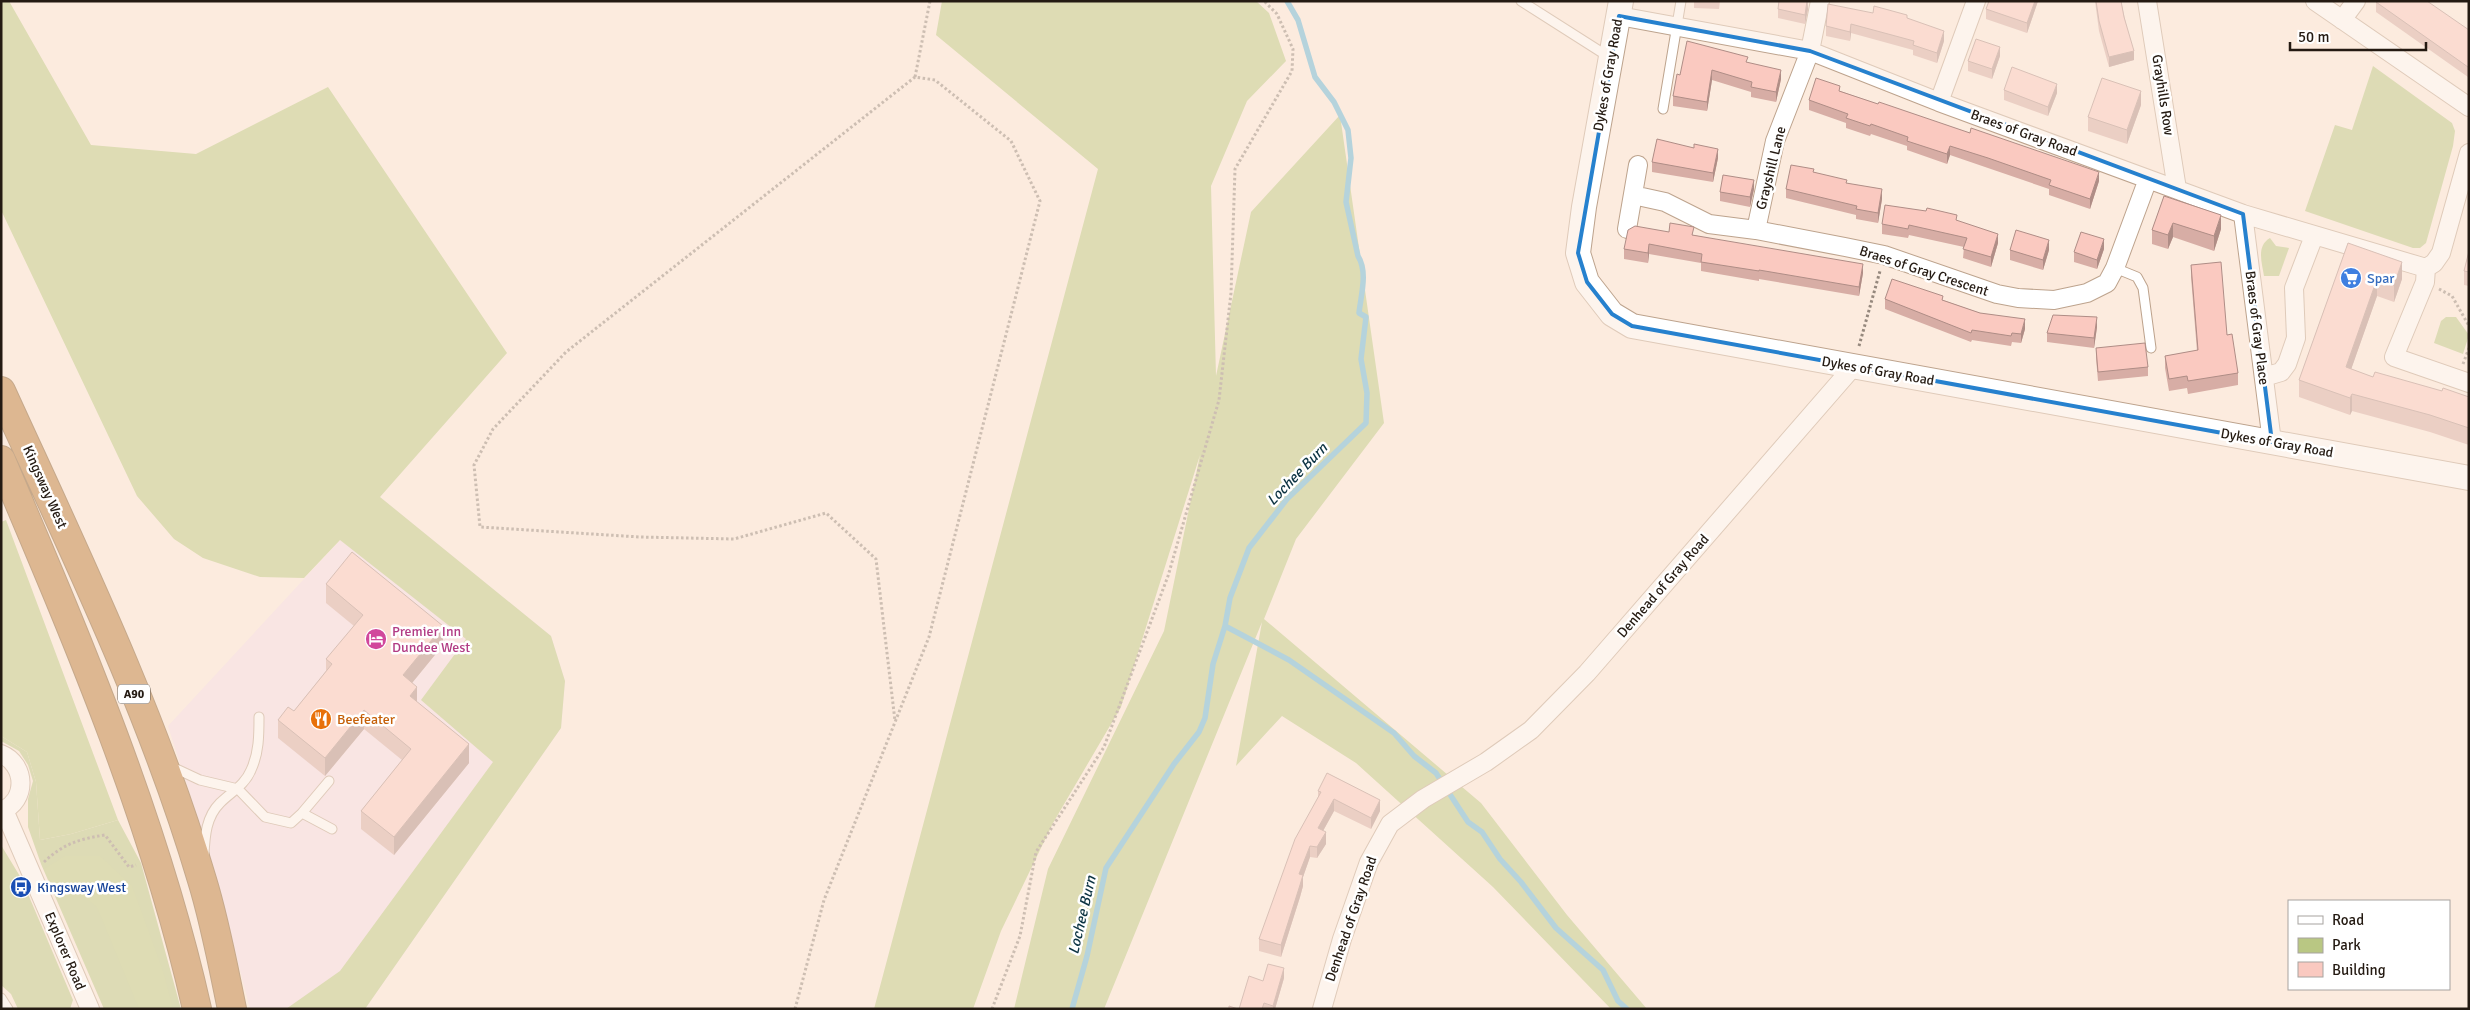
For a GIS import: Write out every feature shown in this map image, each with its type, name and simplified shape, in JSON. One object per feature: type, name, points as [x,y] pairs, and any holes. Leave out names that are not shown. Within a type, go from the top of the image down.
[{"type":"highway","name":"Kingsway West","points":[[1,391],[110,630],[161,762],[202,880],[232,1009]]},
{"type":"highway","name":"Kingsway West","points":[[1,460],[109,719],[149,835],[184,952],[197,1009]]},
{"type":"street","name":"Grayshill Lane","points":[[1756,230],[1775,141],[1810,51],[1820,1]]},
{"type":"street","points":[[1939,102],[1976,1]]},
{"type":"street","name":"Grayhills Row","points":[[2147,1],[2177,189]]},
{"type":"street","points":[[2315,1],[2469,107]]},
{"type":"street","points":[[2342,20],[2356,1]]},
{"type":"street","name":"Dykes of Gray Road","points":[[1620,9],[1579,237],[1578,253],[1587,282],[1612,314],[1632,326],[2469,478]]},
{"type":"street","name":"Braes of Gray Road","points":[[1620,9],[1677,26],[1810,51],[1939,102],[2243,214],[2314,236],[2425,275]]},
{"type":"street","points":[[2469,153],[2461,203],[2441,253],[2425,275],[2394,357],[2469,383]]},
{"type":"street","points":[[1627,228],[1638,165]]},
{"type":"street","name":"Braes of Gray Crescent","points":[[1633,195],[1666,202],[1710,224],[1756,230],[1884,256],[1997,294],[2018,298],[2054,300],[2086,293],[2107,283],[2115,268],[2148,179]]},
{"type":"street","name":"Braes of Gray Place","points":[[2243,214],[2272,442]]},
{"type":"street","points":[[2264,376],[2281,372],[2288,364],[2296,338],[2294,288],[2314,236]]},
{"type":"street","name":"Denhead of Gray Road","points":[[1322,1009],[1342,938],[1368,862],[1390,824],[1431,794],[1486,762],[1531,730],[1588,673],[1854,366]]},
{"type":"street","name":"Explorer Road","points":[[1,754],[8,757],[17,766],[21,778],[20,791],[14,802],[3,811],[90,1009]]},
{"type":"lane","points":[[1521,1],[1611,59]]},
{"type":"lane","points":[[1663,109],[1681,1]]},
{"type":"lane","points":[[2115,268],[2137,277],[2143,288],[2151,348]]},
{"type":"lane","points":[[202,880],[206,829],[219,804],[238,789],[251,770],[259,741],[259,717]]},
{"type":"lane","points":[[161,762],[200,780],[238,789],[264,817],[291,823],[329,781]]},
{"type":"lane","points":[[302,813],[332,829]]},
{"type":"lane","points":[[1,998],[8,1009]]},
{"type":"path","points":[[895,721],[876,559],[826,513],[734,539],[640,537],[480,527],[474,465],[493,429],[566,352],[915,77],[930,1]]},
{"type":"path","points":[[992,1009],[1020,936],[1036,852],[1104,747],[1168,576],[1219,400],[1231,293],[1235,169],[1292,71],[1294,49],[1277,14],[1264,1]]},
{"type":"path","points":[[795,1009],[824,900],[929,637],[1040,201],[1011,141],[936,80],[915,77]]},
{"type":"path","points":[[1854,366],[1884,256]]},
{"type":"path","points":[[2425,275],[2452,296],[2469,326]]},
{"type":"path","points":[[41,864],[59,848],[84,838],[105,835],[129,867],[141,863]]},
{"type":"highlighted area","points":[[1619,16],[1810,51],[2243,214],[2272,442],[1632,326],[1612,314],[1587,282],[1578,253]]},
{"type":"shaded area","points":[[380,497],[551,636],[565,681],[561,728],[365,1009],[250,1009],[214,869],[168,726]]},
{"type":"green space","points":[[1,1],[9,1],[91,145],[196,154],[328,87],[507,353],[380,497],[551,636],[565,681],[561,728],[365,1009],[286,1009],[340,971],[493,762],[421,700],[466,639],[340,540],[304,578],[260,577],[203,558],[174,539],[137,496],[1,210]]},
{"type":"green space","points":[[942,1],[1256,1],[1269,13],[1286,61],[1247,101],[1211,186],[1216,376],[1251,212],[1340,115],[1384,423],[1296,539],[1264,619],[1481,803],[1567,915],[1647,1009],[1611,1009],[1493,887],[1356,763],[1282,716],[1236,766],[1262,622],[1104,1009],[1014,1009],[1048,869],[1164,631],[1200,455],[1121,707],[1053,823],[1001,931],[973,1009],[874,1009],[1098,169],[936,35]]},
{"type":"green space","points":[[2373,66],[2452,123],[2455,131],[2453,146],[2426,243],[2420,248],[2413,248],[2305,211],[2335,125],[2352,130]]},
{"type":"green space","points":[[2270,238],[2276,246],[2289,248],[2279,276],[2264,276],[2261,250]]},
{"type":"green space","points":[[2446,317],[2456,317],[2469,335],[2463,354],[2434,343],[2441,321]]},
{"type":"green space","points":[[6,520],[118,820],[71,834],[40,840],[36,782],[27,752],[1,736],[1,522]]},
{"type":"green space","points":[[1,736],[27,752],[36,782],[40,840],[71,834],[118,820],[141,863],[181,1009],[104,1009],[41,864],[28,827],[28,799],[33,781],[28,765],[19,751],[1,741]]},
{"type":"green space","points":[[1,845],[21,878],[14,881],[22,896],[28,894],[73,1000],[70,1009],[18,1009],[11,994],[1,985]]},
{"type":"green space","points":[[65,856],[100,856],[132,886],[163,971],[173,1009],[139,1009],[97,907],[78,892],[58,894],[44,869]]},
{"type":"building","points":[[1779,1],[1807,1],[1805,15],[1778,9]]},
{"type":"building","points":[[1989,1],[2035,1],[2027,23],[1986,9]]},
{"type":"building","points":[[2096,1],[2121,1],[2134,51],[2109,57],[2099,21]]},
{"type":"building","points":[[2427,1],[2469,30],[2469,66],[2376,2]]},
{"type":"building","points":[[1828,4],[1873,13],[1874,6],[1907,15],[1907,18],[1944,31],[1937,53],[1913,45],[1914,41],[1851,24],[1850,32],[1826,26]]},
{"type":"building","points":[[1976,39],[2000,47],[1992,69],[1968,61]]},
{"type":"building","points":[[1687,41],[1748,57],[1746,62],[1781,70],[1776,92],[1751,87],[1752,82],[1712,70],[1707,102],[1673,96],[1677,74],[1680,75]]},
{"type":"building","points":[[2012,67],[2057,84],[2048,107],[2004,90]]},
{"type":"building","points":[[1816,78],[1840,86],[1839,91],[1878,104],[1879,102],[1970,133],[1971,128],[2099,172],[2090,199],[2049,185],[2051,180],[1988,158],[1950,146],[1947,154],[1907,141],[1908,137],[1871,124],[1870,126],[1846,118],[1848,114],[1809,100]]},
{"type":"building","points":[[2102,78],[2141,91],[2127,130],[2088,117]]},
{"type":"building","points":[[1657,139],[1694,148],[1694,144],[1718,149],[1713,173],[1652,162]]},
{"type":"building","points":[[1791,165],[1814,169],[1813,172],[1847,180],[1846,183],[1882,189],[1878,213],[1856,209],[1857,206],[1786,189]]},
{"type":"building","points":[[1723,175],[1754,180],[1750,197],[1720,192]]},
{"type":"building","points":[[2164,196],[2221,215],[2214,236],[2173,223],[2168,235],[2152,230]]},
{"type":"building","points":[[1885,205],[1926,211],[1927,208],[1957,215],[1956,220],[1998,234],[1991,257],[1963,249],[1967,238],[1909,225],[1908,229],[1882,224]]},
{"type":"building","points":[[1670,223],[1694,227],[1692,235],[1863,264],[1859,287],[1701,262],[1702,254],[1649,244],[1648,253],[1624,249],[1628,230],[1635,226],[1669,232]]},
{"type":"building","points":[[2016,230],[2049,240],[2043,260],[2010,250]]},
{"type":"building","points":[[2081,232],[2104,239],[2097,260],[2074,252]]},
{"type":"building","points":[[2348,243],[2402,262],[2394,285],[2377,279],[2346,367],[2373,377],[2375,372],[2442,391],[2443,388],[2469,397],[2469,428],[2430,415],[2352,394],[2350,398],[2299,380]]},
{"type":"building","points":[[2469,251],[2469,272],[2464,271]]},
{"type":"building","points":[[2221,262],[2227,335],[2232,334],[2238,373],[2188,381],[2187,376],[2169,379],[2165,356],[2198,350],[2191,265]]},
{"type":"building","points":[[1892,279],[1943,296],[1942,300],[1980,313],[2025,319],[2021,334],[2012,333],[2011,336],[1972,330],[1971,333],[1885,299]]},
{"type":"building","points":[[2053,315],[2097,317],[2094,338],[2047,333]]},
{"type":"building","points":[[2145,343],[2148,367],[2098,372],[2096,348]]},
{"type":"building","points":[[352,552],[443,626],[403,675],[417,687],[410,696],[469,744],[394,837],[361,811],[411,749],[364,710],[325,758],[278,720],[288,707],[294,711],[332,664],[326,659],[363,615],[326,584]]},
{"type":"building","points":[[1327,773],[1380,800],[1371,818],[1334,799],[1318,828],[1326,832],[1317,847],[1310,846],[1299,874],[1303,875],[1281,945],[1259,939],[1295,839],[1321,792],[1318,791]]},
{"type":"building","points":[[1268,964],[1284,968],[1273,1006],[1264,1003],[1262,1009],[1239,1009],[1249,976],[1263,981]]},
{"type":"waterway","name":"Lochee Burn","points":[[1072,1009],[1087,956],[1106,868],[1174,764],[1199,732],[1205,718],[1213,664],[1225,626],[1230,598],[1249,548],[1287,499],[1366,423],[1367,393],[1361,359],[1366,317],[1359,313],[1363,269],[1358,256],[1346,202],[1351,158],[1348,130],[1334,102],[1315,77],[1298,20],[1287,1]]},
{"type":"waterway","points":[[1225,626],[1289,660],[1394,733],[1414,756],[1436,773],[1468,822],[1482,832],[1500,859],[1521,882],[1556,928],[1603,970],[1618,1001],[1627,1009]]},
{"type":"place","name":"Spar","points":[[2351,278]]},
{"type":"place","name":"Premier Inn Dundee West","points":[[376,639]]},
{"type":"place","name":"Beefeater","points":[[321,719]]},
{"type":"place","name":"Kingsway West","points":[[21,887]]}]
